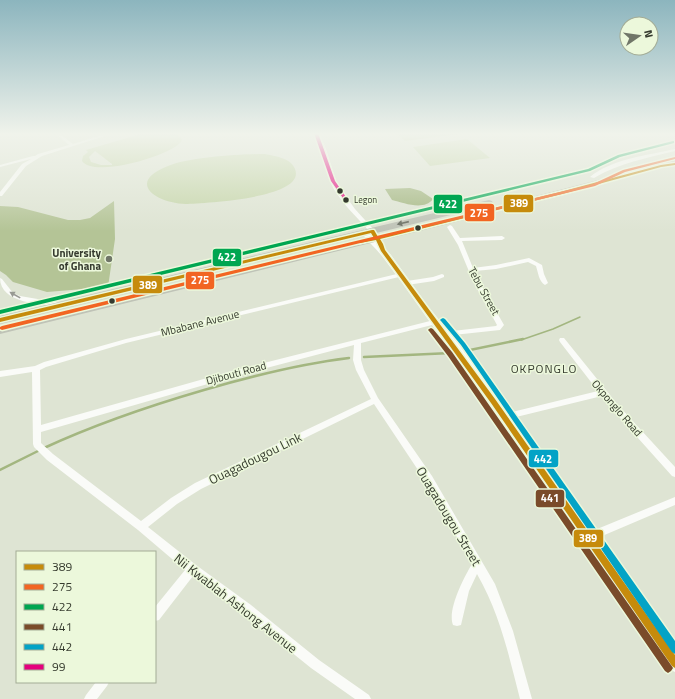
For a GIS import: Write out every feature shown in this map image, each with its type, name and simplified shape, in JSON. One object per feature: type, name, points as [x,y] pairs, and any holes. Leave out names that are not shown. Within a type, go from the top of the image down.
[{"type":"highway","points":[[0,320],[353,240],[372,237],[637,166]]},
{"type":"highway","points":[[0,330],[353,240],[372,237],[386,232],[561,193],[664,166]]},
{"type":"main road","points":[[372,237],[504,417],[675,663]]},
{"type":"street","points":[[0,195],[24,166]]},
{"type":"street","points":[[328,166],[333,181],[372,237]]},
{"type":"street","points":[[592,178],[602,171],[619,166]]},
{"type":"street","name":"Tebu Street","points":[[444,334],[498,328],[501,325],[471,270],[458,240],[450,227]]},
{"type":"street","points":[[458,240],[502,238]]},
{"type":"street","points":[[471,270],[496,267],[529,260],[539,265],[545,283]]},
{"type":"street","name":"Mbabane Avenue","points":[[0,374],[36,369],[44,365],[126,341],[404,279],[434,279],[442,276]]},
{"type":"street","points":[[0,280],[11,294],[18,298],[64,305]]},
{"type":"street","name":"Djibouti Road","points":[[38,429],[232,374],[434,322]]},
{"type":"street","name":"Okponglo Road","points":[[562,340],[604,393],[675,473]]},
{"type":"street","name":"Ouagadougou Street","points":[[358,342],[357,360],[375,400],[429,479],[491,588],[502,612],[508,631],[526,699]]},
{"type":"street","name":"Nii Kwablah Ashong Avenue","points":[[36,369],[35,397],[38,444],[50,457],[141,527],[192,569],[247,609],[315,664],[365,699]]},
{"type":"street","points":[[504,417],[604,393]]},
{"type":"street","name":"Ouagadougou Link","points":[[141,527],[174,501],[198,486],[375,400]]},
{"type":"street","points":[[588,537],[675,501]]},
{"type":"street","points":[[457,621],[461,596],[465,583],[478,564]]},
{"type":"street","points":[[156,615],[192,569]]},
{"type":"street","points":[[90,699],[102,683]]},
{"type":"shaded area","points":[[89,166],[120,166],[102,167]]},
{"type":"shaded area","points":[[168,166],[293,166],[295,169],[294,179],[285,187],[270,193],[231,200],[186,204],[164,200],[150,191],[147,185],[149,179],[155,172]]},
{"type":"shaded area","points":[[410,188],[421,191],[433,199],[424,205],[408,204],[392,200],[385,189]]},
{"type":"shaded area","points":[[114,201],[115,239],[108,287],[47,292],[13,282],[0,271],[0,206],[18,207],[68,220],[80,220],[90,218]]},
{"type":"waterway","points":[[521,340],[553,329],[580,317]]},
{"type":"waterway","points":[[465,351],[523,339]]},
{"type":"waterway","points":[[364,357],[451,353]]},
{"type":"waterway","points":[[44,448],[83,431],[163,402],[276,371],[349,358]]},
{"type":"waterway","points":[[0,470],[40,450]]},
{"type":"transit line","name":"99","points":[[328,166],[333,181],[346,200]]},
{"type":"transit line","name":"422","points":[[0,312],[589,170],[598,166]]},
{"type":"transit line","name":"275","points":[[2,328],[594,185],[624,171],[645,166]]},
{"type":"transit line","name":"389","points":[[362,242],[561,193],[664,166]]},
{"type":"transit line","name":"389","points":[[0,320],[372,231],[381,244],[383,250],[493,401],[675,663]]},
{"type":"transit line","name":"442","points":[[443,320],[463,344],[511,412],[675,649]]},
{"type":"transit line","name":"441","points":[[431,330],[450,354],[668,668]]},
{"type":"place","name":"Legon","points":[[346,200]]},
{"type":"place","name":"University of Ghana","points":[[109,259]]},
{"type":"district","name":"OKPONGLO","points":[[544,369]]}]
